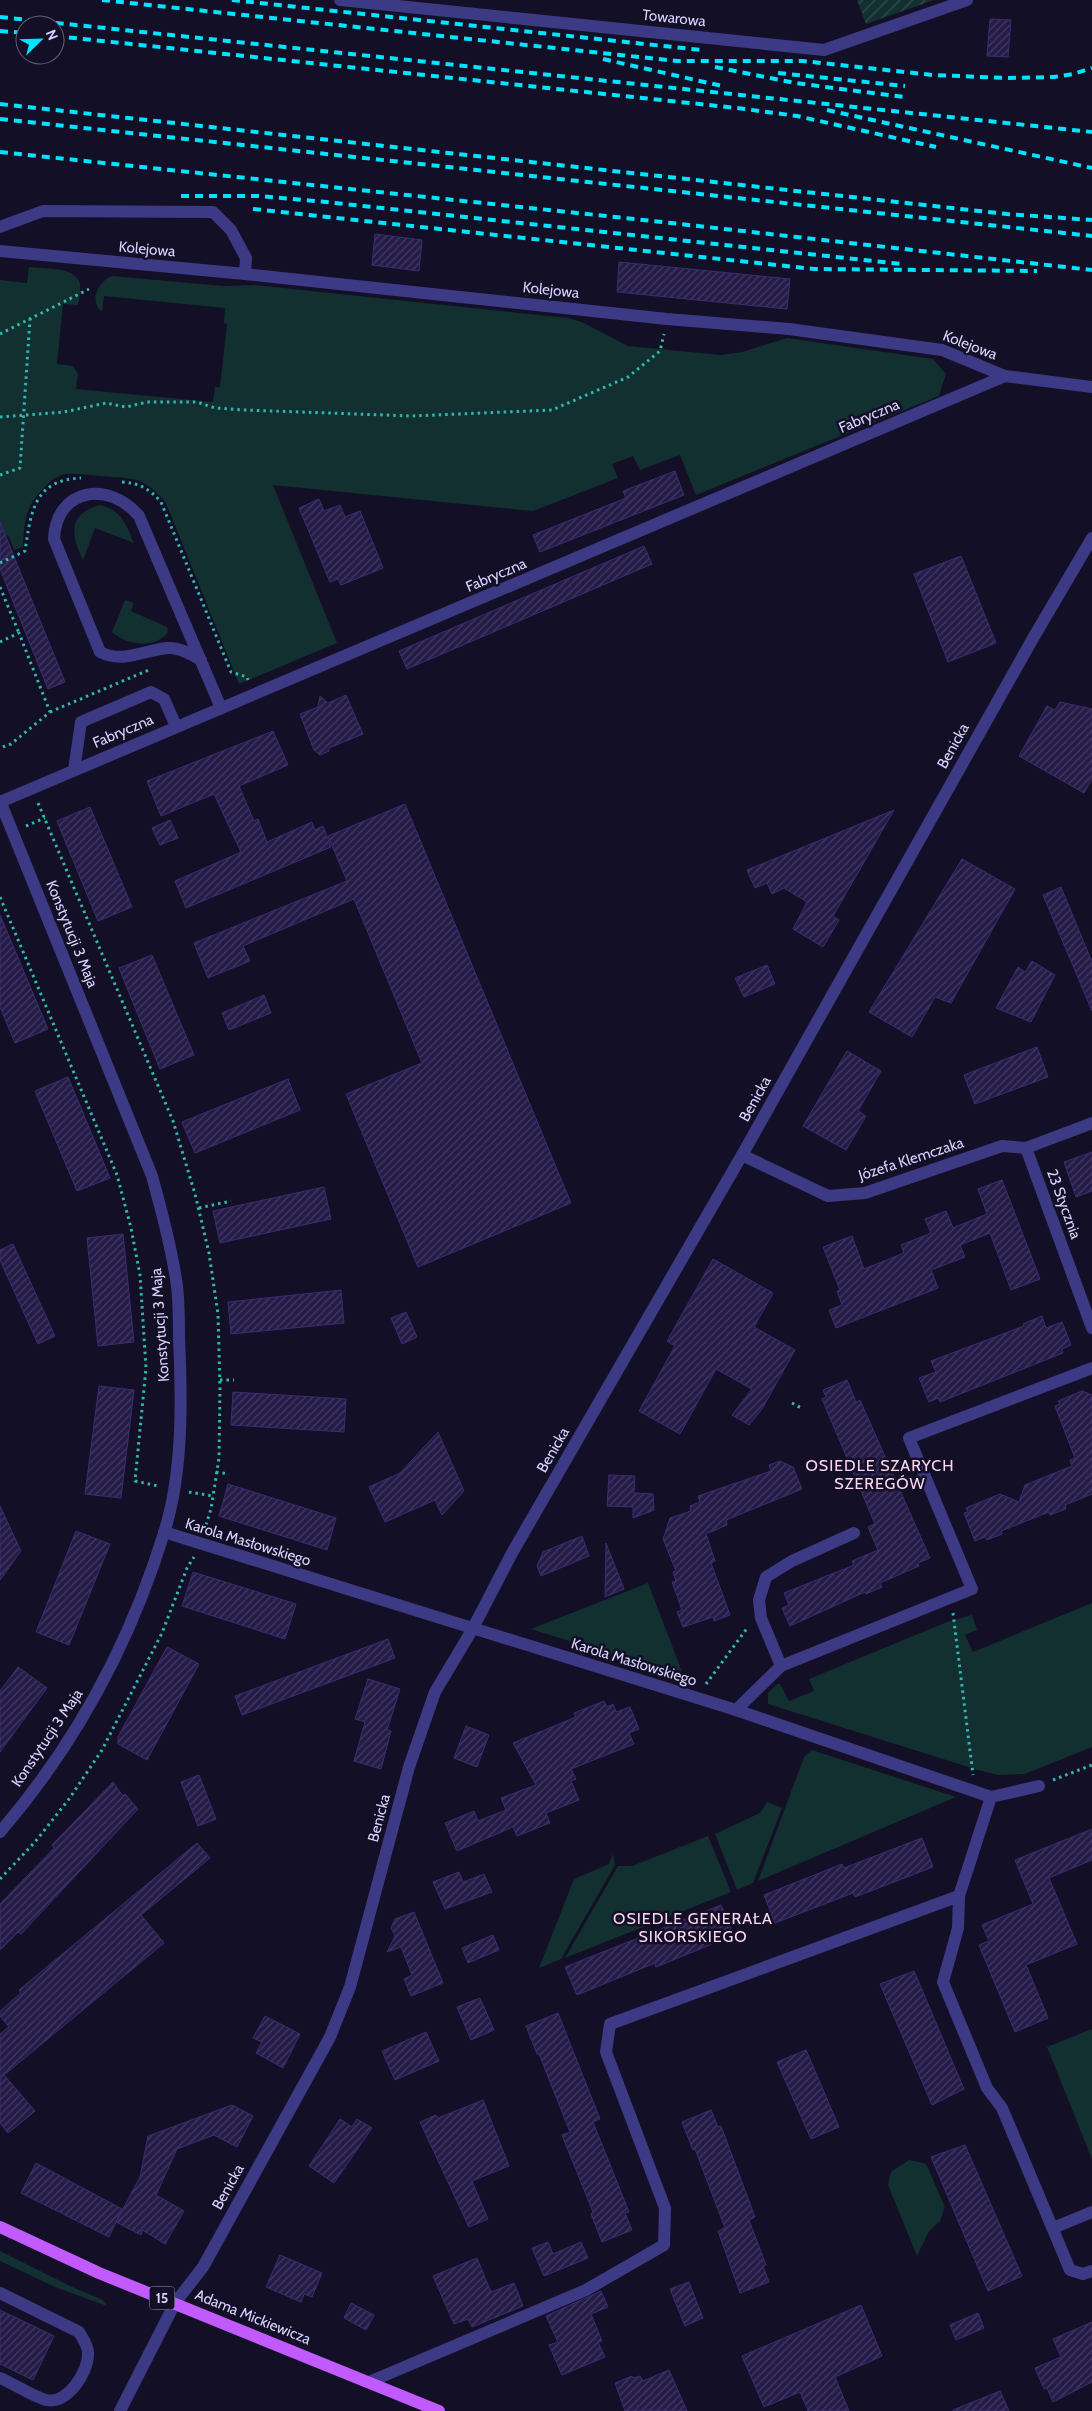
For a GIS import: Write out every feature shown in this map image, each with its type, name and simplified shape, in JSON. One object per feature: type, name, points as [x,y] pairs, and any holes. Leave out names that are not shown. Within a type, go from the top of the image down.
[{"type":"main road","name":"Adama Mickiewicza","points":[[0,2227],[99,2273],[439,2411]]},
{"type":"street","name":"Towarowa","points":[[340,0],[824,50],[967,0]]},
{"type":"street","points":[[0,227],[43,211],[213,212],[231,230],[246,258],[244,274]]},
{"type":"street","name":"Kolejowa","points":[[0,251],[789,330],[942,350],[1005,376],[1092,386]]},
{"type":"street","name":"Fabryczna","points":[[0,802],[31,787],[1005,376]]},
{"type":"street","points":[[201,660],[189,653],[170,648],[127,658],[111,658],[100,652],[54,539],[55,526],[60,515],[72,500],[82,495],[107,494],[130,505],[138,516],[201,660],[221,708]]},
{"type":"street","name":"Benicka","points":[[120,2411],[176,2303],[202,2267],[330,2037],[350,1987],[412,1757],[435,1692],[472,1630],[512,1553],[742,1155],[1032,640],[1092,538]]},
{"type":"street","points":[[74,770],[81,722],[151,692],[164,698],[176,726]]},
{"type":"street","name":"Konstytucji 3 Maja","points":[[0,802],[152,1176],[168,1238],[177,1287],[181,1368],[180,1430],[173,1489],[164,1532],[123,1642],[74,1733],[17,1812],[0,1832]]},
{"type":"street","name":"Józefa Klemczaka","points":[[742,1155],[828,1196],[865,1193],[1002,1146],[1026,1148],[1092,1122]]},
{"type":"street","name":"23 Stycznia","points":[[1026,1148],[1092,1328]]},
{"type":"street","points":[[736,1710],[781,1666],[972,1589],[909,1438],[1092,1368]]},
{"type":"street","name":"Karola Masłowskiego","points":[[164,1532],[472,1630],[736,1710],[991,1797]]},
{"type":"street","points":[[781,1666],[761,1618],[759,1600],[766,1577],[792,1561],[854,1533]]},
{"type":"street","points":[[1039,1786],[991,1797],[959,1896],[958,1928],[943,1982],[987,2088],[1002,2108],[1070,2270],[1087,2272]]},
{"type":"street","points":[[369,2382],[586,2290],[664,2245],[665,2208],[606,2052],[610,2024],[959,1896]]},
{"type":"street","points":[[1053,2228],[1092,2212]]},
{"type":"street","points":[[0,2294],[79,2332],[86,2344],[88,2354],[85,2368],[69,2394],[44,2406]]},
{"type":"street","points":[[0,2371],[41,2390],[44,2406]]},
{"type":"street","points":[[0,2378],[44,2406]]},
{"type":"path","points":[[0,334],[89,289]]},
{"type":"path","points":[[0,475],[20,468],[30,319]]},
{"type":"path","points":[[0,417],[64,412],[106,403],[126,406],[147,402],[197,402],[215,408],[245,410],[412,416],[552,410],[628,377],[660,351],[667,319]]},
{"type":"path","points":[[0,587],[50,712],[11,744],[0,748]]},
{"type":"path","points":[[0,642],[19,633]]},
{"type":"path","points":[[0,1879],[35,1842],[69,1799],[102,1750],[162,1633],[186,1568],[200,1543],[213,1496],[216,1472],[220,1380],[218,1314],[210,1253],[174,1121],[31,787]]},
{"type":"path","points":[[0,897],[118,1176],[132,1228],[140,1276],[146,1368],[135,1481],[213,1496]]},
{"type":"path","points":[[199,1208],[231,1201]]},
{"type":"path","points":[[220,1380],[234,1380]]},
{"type":"path","points":[[792,1402],[803,1409]]},
{"type":"path","points":[[216,1472],[229,1474]]},
{"type":"path","points":[[951,1597],[975,1791]]},
{"type":"path","points":[[705,1687],[748,1627]]},
{"type":"path","points":[[1039,1786],[1092,1765]]},
{"type":"green space","points":[[857,0],[934,0],[866,24]]},
{"type":"green space","points":[[29,267],[66,271],[77,278],[80,284],[78,305],[63,304],[57,364],[73,366],[78,374],[76,389],[213,402],[215,387],[220,387],[227,324],[224,323],[225,308],[104,296],[102,311],[97,306],[97,290],[104,281],[112,276],[223,286],[255,285],[568,318],[582,322],[628,346],[721,355],[742,352],[787,338],[933,359],[946,374],[939,396],[696,495],[680,455],[640,470],[633,456],[612,464],[618,478],[533,511],[273,485],[337,643],[239,684],[166,503],[144,483],[122,478],[75,474],[61,475],[53,479],[40,492],[30,506],[25,521],[23,547],[14,550],[8,535],[0,538],[0,280],[27,283]]},
{"type":"green space","points":[[100,505],[118,514],[126,524],[134,543],[95,528],[83,560],[74,534],[75,526],[82,514]]},
{"type":"green space","points":[[125,600],[134,603],[131,611],[167,627],[168,632],[156,641],[140,644],[125,640],[112,632]]},
{"type":"green space","points":[[648,1583],[684,1677],[531,1629]]},
{"type":"green space","points":[[1092,1603],[1092,1747],[1025,1774],[998,1775],[978,1770],[768,1704],[768,1693],[777,1684],[780,1684],[789,1701],[814,1691],[809,1679],[947,1622],[972,1615],[977,1630],[965,1635],[973,1652]]},
{"type":"green space","points":[[812,1750],[956,1797],[758,1881],[804,1757]]},
{"type":"green space","points":[[767,1802],[782,1808],[753,1883],[737,1890],[715,1834],[760,1813]]},
{"type":"green space","points":[[708,1836],[731,1892],[565,1958],[618,1866],[632,1866]]},
{"type":"green space","points":[[613,1854],[615,1865],[561,1959],[539,1968],[574,1879],[609,1864]]},
{"type":"green space","points":[[1092,2029],[1092,2159],[1047,2047]]},
{"type":"green space","points":[[909,2160],[924,2163],[927,2166],[945,2207],[940,2221],[929,2231],[917,2256],[888,2185],[891,2172]]},
{"type":"green space","points":[[0,2251],[72,2287],[103,2300],[107,2306],[55,2287],[0,2261]]},
{"type":"building","points":[[990,19],[1011,20],[1008,57],[987,56]]},
{"type":"building","points":[[375,234],[422,240],[419,271],[372,265]]},
{"type":"building","points":[[619,262],[790,279],[787,309],[617,292]]},
{"type":"building","points":[[675,471],[684,495],[540,552],[533,535],[626,498],[623,491]]},
{"type":"building","points":[[319,499],[324,511],[340,505],[345,517],[360,511],[383,568],[341,585],[338,579],[330,582],[299,508]]},
{"type":"building","points":[[0,522],[65,682],[48,689],[0,569]]},
{"type":"building","points":[[644,546],[652,564],[407,669],[399,651]]},
{"type":"building","points":[[961,556],[996,643],[948,662],[914,574]]},
{"type":"building","points":[[346,695],[363,734],[329,748],[329,751],[320,755],[314,750],[300,714],[318,707],[320,696],[328,703]]},
{"type":"building","points":[[1060,702],[1092,709],[1092,779],[1084,793],[1019,756],[1047,706],[1055,710]]},
{"type":"building","points":[[273,731],[288,765],[239,786],[254,821],[258,819],[267,842],[312,822],[315,830],[323,826],[331,847],[186,908],[175,881],[241,852],[214,794],[161,816],[147,781]]},
{"type":"building","points":[[405,804],[571,1203],[418,1267],[346,1094],[422,1063],[354,899],[243,946],[250,961],[208,978],[194,943],[347,881],[328,836]]},
{"type":"building","points":[[90,807],[132,907],[98,921],[57,821]]},
{"type":"building","points":[[894,810],[833,916],[839,920],[823,947],[793,929],[807,902],[784,888],[772,894],[767,883],[755,888],[747,870]]},
{"type":"building","points":[[170,820],[178,838],[160,845],[152,828]]},
{"type":"building","points":[[962,859],[1015,889],[951,1003],[935,997],[912,1037],[869,1012]]},
{"type":"building","points":[[1061,887],[1092,962],[1092,1011],[1043,895]]},
{"type":"building","points":[[0,915],[48,1029],[15,1043],[0,1007]]},
{"type":"building","points":[[152,955],[194,1055],[160,1069],[119,968]]},
{"type":"building","points":[[1032,961],[1055,975],[1031,1022],[996,1008],[1018,967],[1025,972]]},
{"type":"building","points":[[767,965],[775,984],[744,997],[735,978]]},
{"type":"building","points":[[264,995],[271,1013],[229,1030],[222,1013]]},
{"type":"building","points":[[1037,1047],[1048,1077],[975,1104],[964,1075]]},
{"type":"building","points":[[847,1051],[881,1071],[858,1111],[866,1116],[846,1150],[803,1126]]},
{"type":"building","points":[[68,1077],[110,1178],[77,1191],[35,1091]]},
{"type":"building","points":[[288,1079],[300,1110],[195,1153],[182,1122]]},
{"type":"building","points":[[1092,1152],[1092,1191],[1076,1197],[1064,1162]]},
{"type":"building","points":[[1002,1180],[1040,1279],[1011,1290],[990,1233],[960,1245],[965,1257],[931,1270],[938,1288],[836,1328],[829,1310],[842,1305],[837,1291],[840,1290],[823,1247],[852,1236],[864,1269],[904,1253],[901,1245],[931,1233],[925,1219],[946,1211],[953,1228],[987,1214],[978,1189]]},
{"type":"building","points":[[324,1187],[331,1219],[220,1243],[213,1211]]},
{"type":"building","points":[[123,1234],[134,1342],[98,1346],[87,1238]]},
{"type":"building","points":[[13,1244],[55,1336],[38,1344],[0,1260],[0,1250]]},
{"type":"building","points":[[713,1259],[773,1293],[754,1327],[795,1350],[762,1409],[749,1425],[732,1415],[752,1389],[716,1369],[680,1434],[639,1411],[675,1346],[667,1341]]},
{"type":"building","points":[[341,1290],[344,1323],[231,1334],[228,1302]]},
{"type":"building","points":[[406,1312],[417,1337],[402,1344],[391,1318]]},
{"type":"building","points":[[1042,1316],[1046,1328],[1062,1322],[1071,1345],[1062,1349],[1063,1353],[940,1402],[938,1398],[929,1402],[919,1378],[936,1372],[931,1361],[1024,1326],[1023,1324]]},
{"type":"building","points":[[847,1380],[856,1402],[860,1400],[930,1558],[918,1563],[919,1566],[880,1583],[882,1587],[866,1594],[865,1592],[790,1626],[782,1608],[789,1605],[784,1593],[854,1565],[852,1561],[878,1550],[868,1527],[875,1524],[822,1399],[826,1397],[823,1390]]},
{"type":"building","points":[[99,1386],[134,1390],[121,1498],[85,1494]]},
{"type":"building","points":[[1082,1391],[1092,1395],[1092,1494],[1065,1505],[1066,1509],[1050,1515],[1049,1512],[1001,1531],[1002,1534],[987,1540],[985,1537],[975,1541],[964,1513],[968,1512],[966,1508],[1000,1494],[1019,1502],[1025,1485],[1072,1466],[1070,1460],[1075,1458],[1055,1406],[1060,1404],[1058,1401]]},
{"type":"building","points":[[233,1392],[346,1399],[344,1432],[231,1425]]},
{"type":"building","points":[[438,1432],[464,1491],[442,1515],[435,1500],[385,1522],[369,1487],[400,1473]]},
{"type":"building","points":[[780,1461],[793,1467],[802,1489],[726,1520],[727,1525],[706,1534],[715,1561],[711,1563],[730,1615],[714,1621],[713,1617],[683,1627],[677,1612],[682,1610],[672,1582],[676,1581],[673,1572],[676,1571],[663,1539],[670,1518],[691,1511],[690,1506],[700,1502],[698,1496],[771,1471],[769,1465]]},
{"type":"building","points":[[609,1475],[635,1476],[634,1493],[653,1494],[654,1510],[633,1518],[633,1507],[607,1506]]},
{"type":"building","points":[[228,1484],[336,1518],[327,1550],[219,1516]]},
{"type":"building","points":[[0,1506],[21,1551],[0,1580]]},
{"type":"building","points":[[76,1531],[110,1544],[69,1645],[36,1632]]},
{"type":"building","points":[[582,1536],[589,1556],[541,1576],[537,1566],[543,1552]]},
{"type":"building","points":[[606,1543],[624,1589],[605,1597]]},
{"type":"building","points":[[193,1572],[296,1604],[285,1639],[182,1606]]},
{"type":"building","points":[[388,1639],[395,1658],[242,1715],[235,1696]]},
{"type":"building","points":[[167,1647],[199,1664],[147,1760],[118,1744],[118,1737]]},
{"type":"building","points":[[18,1667],[47,1688],[0,1752],[0,1691]]},
{"type":"building","points":[[368,1679],[400,1689],[387,1730],[391,1731],[381,1769],[354,1761],[365,1722],[355,1719]]},
{"type":"building","points":[[604,1701],[607,1707],[613,1704],[616,1712],[630,1707],[639,1729],[629,1733],[634,1744],[571,1769],[576,1779],[571,1781],[579,1800],[546,1813],[550,1823],[517,1836],[513,1827],[457,1851],[445,1823],[474,1811],[478,1821],[506,1810],[501,1798],[536,1785],[513,1743],[576,1717],[574,1713]]},
{"type":"building","points":[[466,1726],[489,1735],[477,1767],[454,1758]]},
{"type":"building","points":[[199,1775],[216,1819],[198,1826],[181,1782]]},
{"type":"building","points":[[113,1782],[123,1796],[125,1794],[138,1809],[21,1934],[18,1932],[0,1950],[0,1904],[54,1848],[52,1845]]},
{"type":"building","points":[[1092,1829],[1092,1860],[1049,1878],[1077,1944],[1026,1965],[1048,2018],[1015,2032],[979,1945],[989,1941],[982,1925],[1033,1904],[1015,1860]]},
{"type":"building","points":[[922,1838],[933,1867],[855,1897],[853,1893],[775,1923],[764,1895],[842,1864],[844,1868]]},
{"type":"building","points":[[197,1843],[210,1858],[141,1915],[164,1943],[4,2075],[35,2111],[8,2133],[0,2123],[0,2034],[9,2027],[0,2016],[0,2011],[21,1993],[19,1990]]},
{"type":"building","points":[[459,1872],[463,1882],[484,1874],[492,1892],[445,1909],[433,1882]]},
{"type":"building","points":[[721,1905],[734,1935],[656,1967],[655,1963],[577,1995],[565,1967]]},
{"type":"building","points":[[414,1912],[443,1983],[411,1996],[404,1979],[412,1975],[401,1947],[387,1952],[395,1936],[391,1928],[395,1919]]},
{"type":"building","points":[[493,1935],[499,1950],[468,1963],[462,1948]]},
{"type":"building","points":[[914,1971],[964,2089],[932,2105],[880,1984]]},
{"type":"building","points":[[480,1998],[494,2030],[471,2040],[457,2007]]},
{"type":"building","points":[[558,2013],[600,2119],[593,2122],[629,2212],[625,2213],[632,2230],[602,2242],[591,2214],[593,2212],[562,2135],[570,2132],[526,2026]]},
{"type":"building","points":[[265,2016],[300,2034],[283,2068],[256,2053],[262,2042],[253,2038]]},
{"type":"building","points":[[426,2032],[439,2061],[395,2080],[382,2051]]},
{"type":"building","points":[[806,2050],[839,2127],[811,2139],[777,2062]]},
{"type":"building","points":[[483,2100],[509,2166],[472,2181],[488,2219],[469,2227],[420,2122],[436,2115],[438,2118]]},
{"type":"building","points":[[232,2105],[253,2116],[237,2147],[214,2135],[177,2149],[156,2195],[184,2211],[165,2244],[142,2230],[141,2235],[116,2222],[140,2177],[148,2136]]},
{"type":"building","points":[[711,2110],[718,2127],[721,2126],[755,2217],[749,2220],[766,2265],[763,2266],[769,2282],[740,2293],[718,2231],[725,2228],[695,2149],[693,2150],[682,2122]]},
{"type":"building","points":[[340,2119],[352,2127],[357,2119],[372,2128],[334,2183],[309,2166]]},
{"type":"building","points":[[965,2145],[1022,2276],[988,2291],[931,2157]]},
{"type":"building","points":[[36,2163],[122,2209],[109,2237],[21,2193]]},
{"type":"building","points":[[548,2242],[553,2254],[581,2242],[588,2258],[544,2276],[532,2248]]},
{"type":"building","points":[[280,2255],[322,2273],[312,2297],[304,2294],[301,2302],[266,2287]]},
{"type":"building","points":[[477,2258],[491,2292],[514,2283],[523,2306],[472,2327],[468,2319],[454,2324],[433,2276]]},
{"type":"building","points":[[689,2282],[703,2318],[685,2326],[670,2289]]},
{"type":"building","points":[[601,2291],[608,2307],[591,2314],[602,2341],[598,2342],[605,2357],[562,2375],[549,2345],[558,2342],[546,2316]]},
{"type":"building","points":[[351,2303],[374,2315],[366,2330],[344,2318]]},
{"type":"building","points":[[861,2305],[882,2356],[835,2377],[849,2411],[808,2411],[800,2392],[764,2407],[742,2356]]},
{"type":"building","points":[[0,2310],[54,2336],[33,2380],[0,2364]]},
{"type":"building","points":[[978,2313],[984,2328],[956,2340],[950,2325]]},
{"type":"building","points":[[1092,2322],[1092,2382],[1053,2402],[1047,2388],[1044,2389],[1035,2368],[1061,2357],[1053,2339]]},
{"type":"building","points":[[669,2370],[687,2411],[625,2411],[615,2383],[632,2376],[633,2378],[640,2376],[643,2381]]},
{"type":"building","points":[[1000,2391],[1009,2411],[953,2411],[953,2410]]},
{"type":"railway","points":[[102,0],[677,61],[803,61],[933,75],[1008,78],[1054,77],[1092,68]]},
{"type":"railway","points":[[232,0],[701,50]]},
{"type":"railway","points":[[0,17],[1092,132]]},
{"type":"railway","points":[[0,31],[15,32]]},
{"type":"railway","points":[[65,37],[737,108],[797,116],[936,147]]},
{"type":"railway","points":[[603,59],[722,86]]},
{"type":"railway","points":[[715,67],[795,83],[904,97]]},
{"type":"railway","points":[[778,73],[905,86]]},
{"type":"railway","points":[[0,104],[1007,214],[1092,220]]},
{"type":"railway","points":[[827,110],[1092,168]]},
{"type":"railway","points":[[0,119],[1092,236]]},
{"type":"railway","points":[[0,152],[653,221],[1092,270]]},
{"type":"railway","points":[[181,196],[258,196],[326,202],[901,264]]},
{"type":"railway","points":[[253,209],[814,269],[1037,271]]},
{"type":"district","name":"OSIEDLE SZARYCH SZEREGÓW","points":[[880,1474]]},
{"type":"district","name":"OSIEDLE GENERAŁA SIKORSKIEGO","points":[[693,1927]]}]
